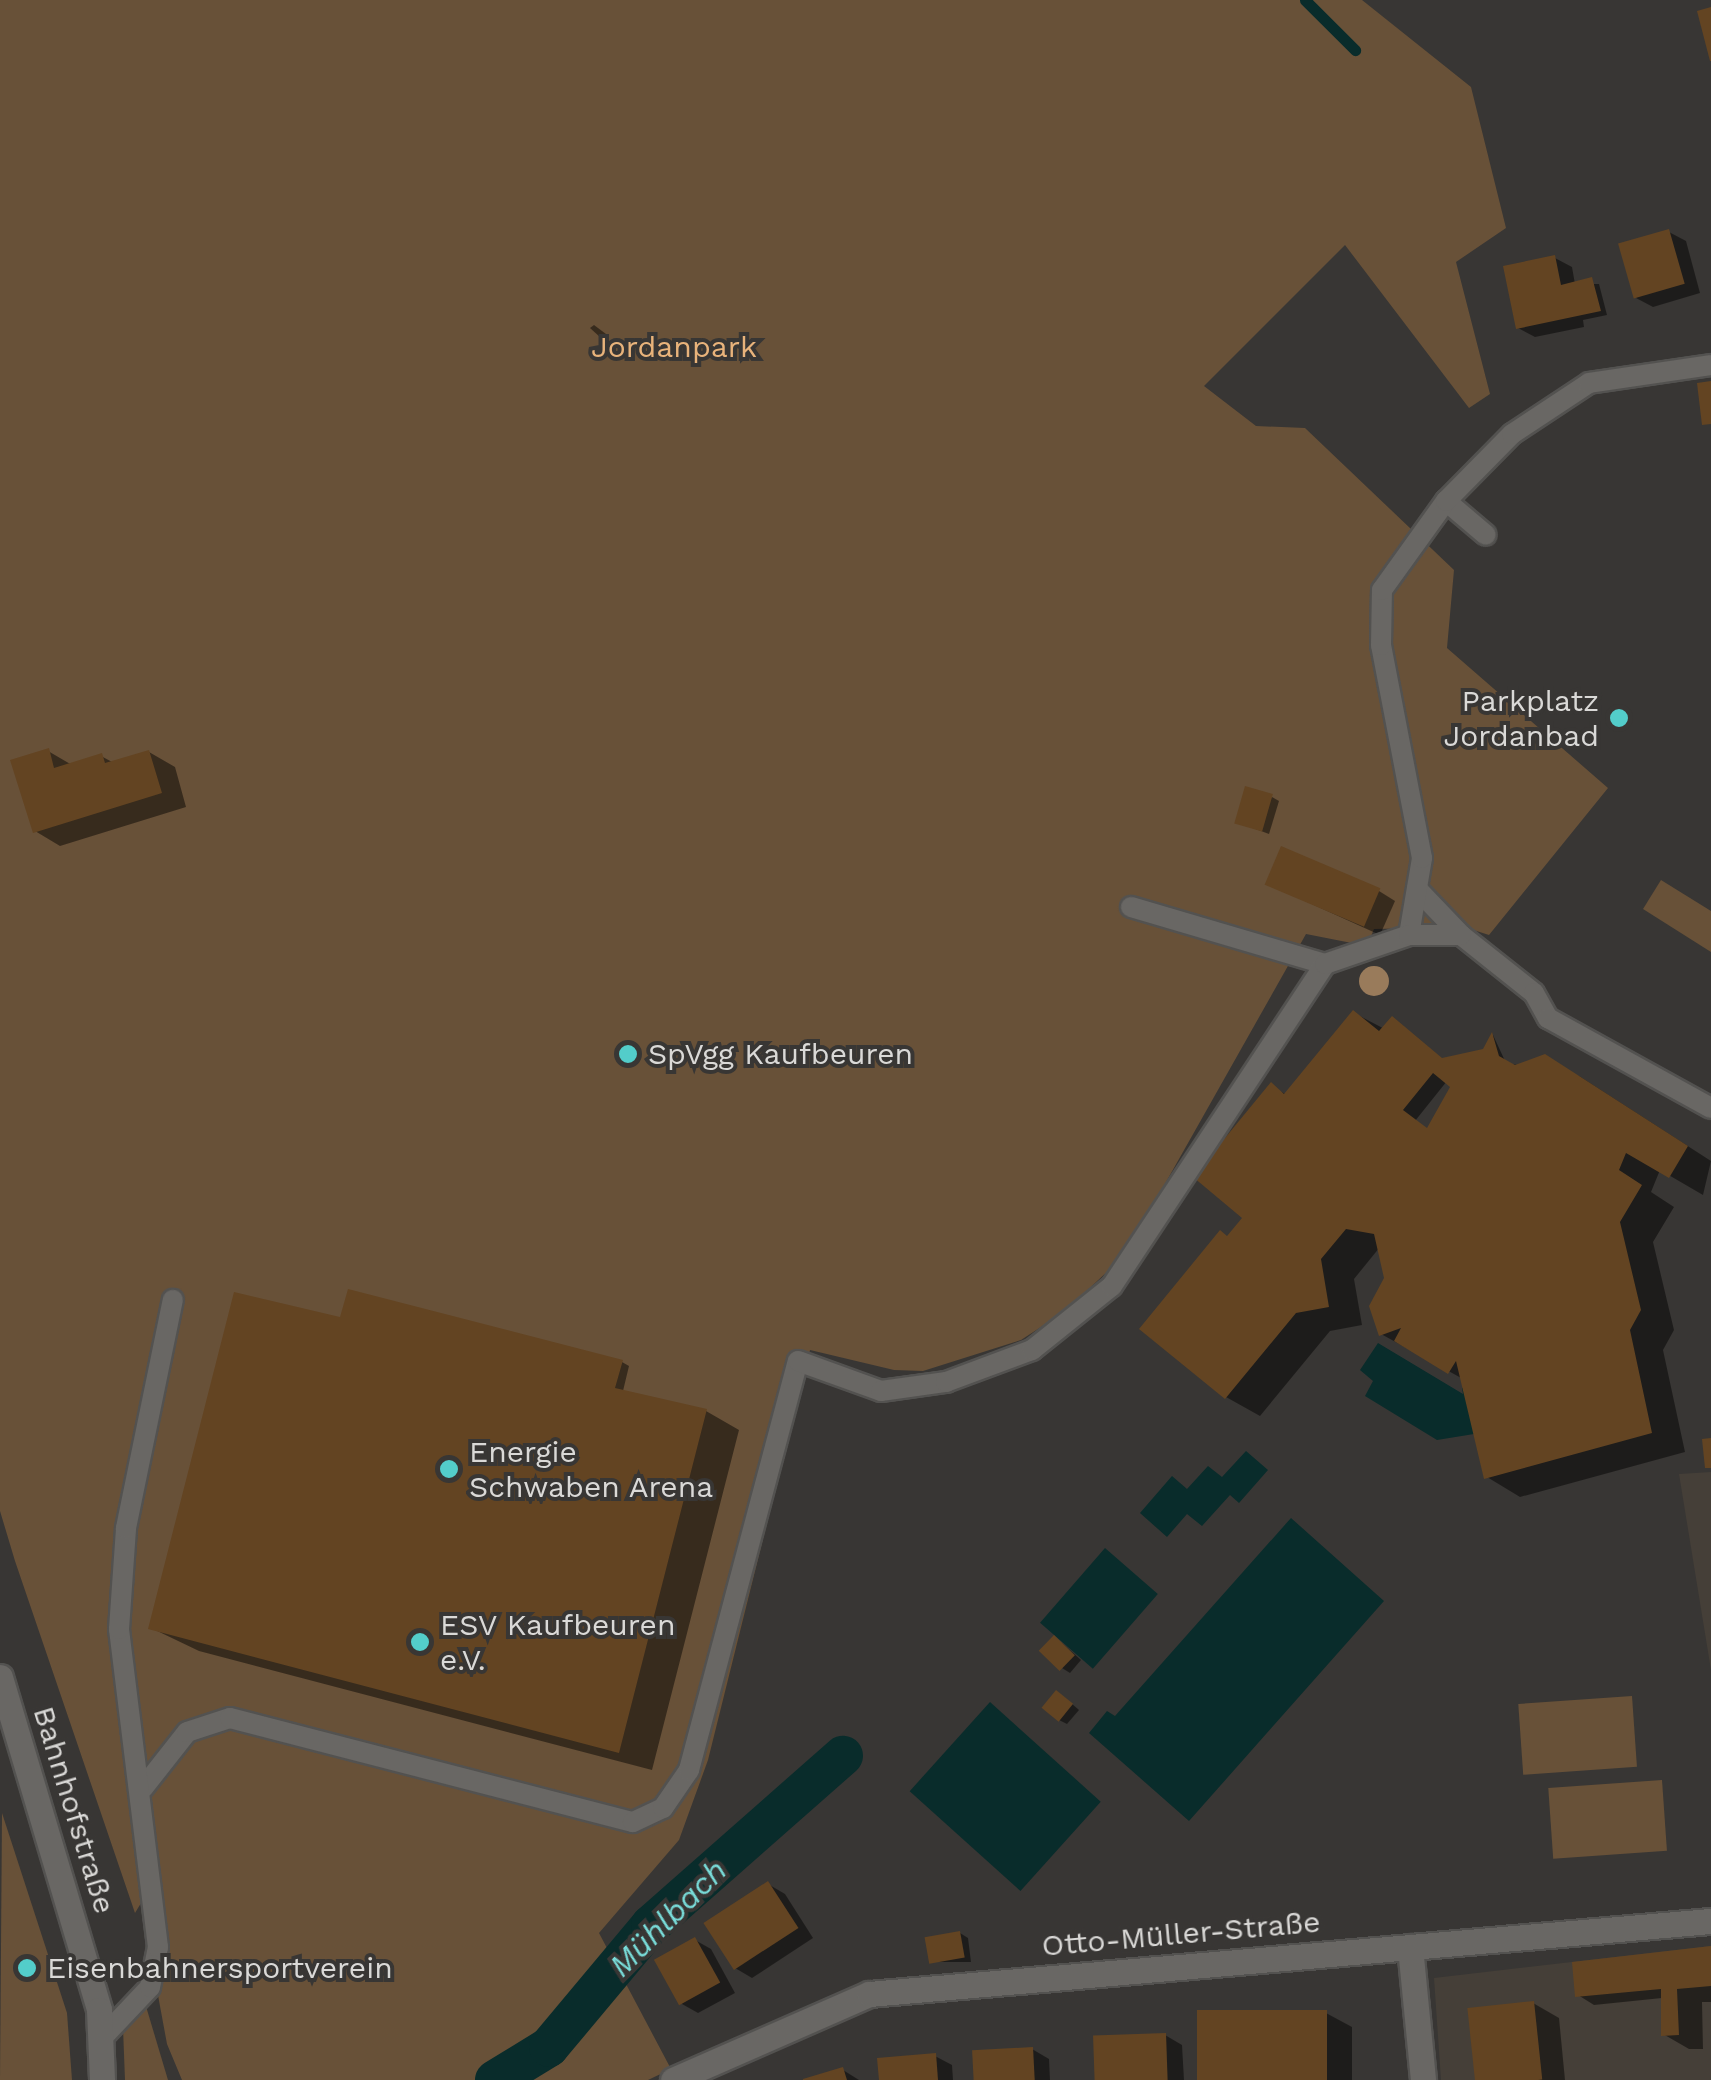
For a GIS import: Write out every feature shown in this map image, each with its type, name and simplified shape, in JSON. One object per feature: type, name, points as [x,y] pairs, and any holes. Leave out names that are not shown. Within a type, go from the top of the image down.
[{"type":"street","name":"Bahnhofstraße","points":[[0,1677],[102,2038],[102,2080]]},
{"type":"street","name":"Otto-Müller-Straße","points":[[673,2080],[869,1994],[1711,1921]]},
{"type":"street","points":[[1410,1947],[1423,2080]]},
{"type":"lane","points":[[1408,935],[1422,858],[1381,645],[1382,590],[1446,502],[1512,434],[1588,383],[1711,365]]},
{"type":"lane","points":[[1446,502],[1486,534]]},
{"type":"lane","points":[[1417,889],[1461,936],[1534,994],[1548,1018],[1711,1108]]},
{"type":"lane","points":[[1131,907],[1326,964],[1408,935],[1461,936]]},
{"type":"lane","points":[[142,1788],[187,1732],[230,1718],[633,1822],[663,1808],[689,1770],[798,1362],[881,1392],[946,1382],[1032,1350],[1112,1286],[1326,964]]},
{"type":"lane","points":[[102,2038],[150,1986],[158,1947],[142,1788],[119,1629],[124,1546],[172,1300]]},
{"type":"shaded area","points":[[1711,1472],[1711,1670],[1679,1474]]},
{"type":"shaded area","points":[[1711,1946],[1711,2080],[1441,2080],[1434,1978]]},
{"type":"green space","name":"Jordanpark","points":[[0,0],[1362,0],[1471,87],[1506,228],[1456,262],[1490,394],[1469,408],[1345,245],[1204,386],[1256,426],[1305,428],[1454,570],[1447,648],[1608,788],[1489,935],[1464,927],[1374,929],[1367,946],[1306,934],[1144,1221],[1109,1270],[1064,1312],[1021,1340],[923,1371],[894,1370],[810,1350],[708,1760],[679,1840],[599,1933],[671,2069],[648,2080],[182,2080],[167,2044],[141,1903],[135,1913],[15,1561],[0,1511]]},
{"type":"green space","points":[[1661,880],[1711,911],[1711,952],[1643,909]]},
{"type":"green space","points":[[1632,1696],[1637,1767],[1523,1775],[1518,1704]]},
{"type":"green space","points":[[1662,1780],[1667,1851],[1553,1859],[1548,1788]]},
{"type":"green space","name":"Eisenbahnersportverein","points":[[2,1813],[67,2013],[72,2080],[0,2080]]},
{"type":"green space","points":[[145,2003],[168,2080],[125,2080],[123,2028]]},
{"type":"water","points":[[1378,1343],[1463,1394],[1462,1388],[1517,1368],[1474,1434],[1437,1440],[1365,1396],[1373,1381],[1360,1370]]},
{"type":"water","points":[[1246,1451],[1268,1470],[1239,1503],[1230,1495],[1202,1526],[1187,1514],[1167,1537],[1140,1513],[1172,1476],[1187,1489],[1208,1466],[1222,1477]]},
{"type":"water","points":[[1291,1518],[1384,1601],[1189,1821],[1089,1733],[1107,1711],[1115,1716]]},
{"type":"water","points":[[1105,1548],[1158,1594],[1093,1669],[1040,1623]]},
{"type":"water","points":[[990,1702],[1101,1802],[1020,1891],[910,1791]]},
{"type":"building","points":[[1711,7],[1711,61],[1710,61],[1697,11]]},
{"type":"building","points":[[1669,229],[1685,284],[1634,298],[1618,244]]},
{"type":"building","points":[[1555,255],[1561,285],[1592,277],[1601,311],[1516,329],[1503,266]]},
{"type":"building","points":[[1711,381],[1711,424],[1702,425],[1697,383]]},
{"type":"building","points":[[49,748],[54,768],[102,753],[105,763],[149,750],[162,793],[33,833],[10,760]]},
{"type":"building","points":[[1245,786],[1273,794],[1262,831],[1234,823]]},
{"type":"building","points":[[1281,846],[1380,888],[1364,927],[1265,885]]},
{"type":"building","points":[[1353,1010],[1379,1031],[1392,1016],[1442,1058],[1483,1049],[1492,1032],[1499,1056],[1515,1065],[1545,1054],[1688,1146],[1669,1178],[1626,1153],[1619,1170],[1642,1185],[1620,1222],[1641,1310],[1630,1330],[1652,1433],[1484,1479],[1456,1361],[1448,1374],[1394,1341],[1401,1328],[1379,1336],[1369,1306],[1384,1278],[1374,1234],[1346,1229],[1321,1259],[1329,1307],[1296,1313],[1225,1399],[1139,1329],[1220,1230],[1227,1236],[1242,1218],[1193,1177],[1271,1082],[1284,1094]],"holes":[[[1433,1073],[1450,1087],[1427,1128],[1403,1110]]]},
{"type":"building","name":"Energie Schwaben Arena","points":[[348,1289],[623,1360],[615,1388],[707,1409],[619,1753],[148,1629],[234,1292],[340,1317]]},
{"type":"building","points":[[1711,1438],[1711,1468],[1705,1468],[1702,1439]]},
{"type":"building","points":[[1054,1635],[1075,1655],[1060,1671],[1039,1651]]},
{"type":"building","points":[[1056,1690],[1073,1704],[1059,1722],[1042,1708]]},
{"type":"building","points":[[768,1881],[798,1928],[734,1970],[703,1923]]},
{"type":"building","points":[[960,1931],[965,1958],[929,1964],[925,1937]]},
{"type":"building","points":[[695,1937],[720,1982],[679,2005],[654,1960]]},
{"type":"building","points":[[1711,1946],[1711,1986],[1677,1989],[1679,2035],[1661,2036],[1661,1989],[1575,1997],[1572,1962]]},
{"type":"building","points":[[1534,2001],[1542,2080],[1475,2080],[1467,2008]]},
{"type":"building","points":[[1197,2010],[1327,2010],[1327,2080],[1197,2080]]},
{"type":"building","points":[[1166,2033],[1168,2080],[1095,2080],[1093,2036]]},
{"type":"building","points":[[1033,2047],[1035,2080],[974,2080],[972,2050]]},
{"type":"building","points":[[936,2053],[938,2080],[879,2080],[877,2058]]},
{"type":"building","points":[[843,2067],[847,2080],[803,2080],[803,2079]]},
{"type":"waterway","points":[[1305,0],[1355,50]]},
{"type":"waterway","name":"Mühlbach","points":[[495,2080],[549,2047],[651,1925],[843,1756]]},
{"type":"place","name":"Parkplatz Jordanbad","points":[[1619,718]]},
{"type":"place","name":"SpVgg Kaufbeuren","points":[[628,1054]]},
{"type":"place","name":"Energie Schwaben Arena","points":[[449,1469]]},
{"type":"place","name":"ESV Kaufbeuren e.V.","points":[[420,1642]]},
{"type":"place","name":"Eisenbahnersportverein","points":[[27,1968]]}]
